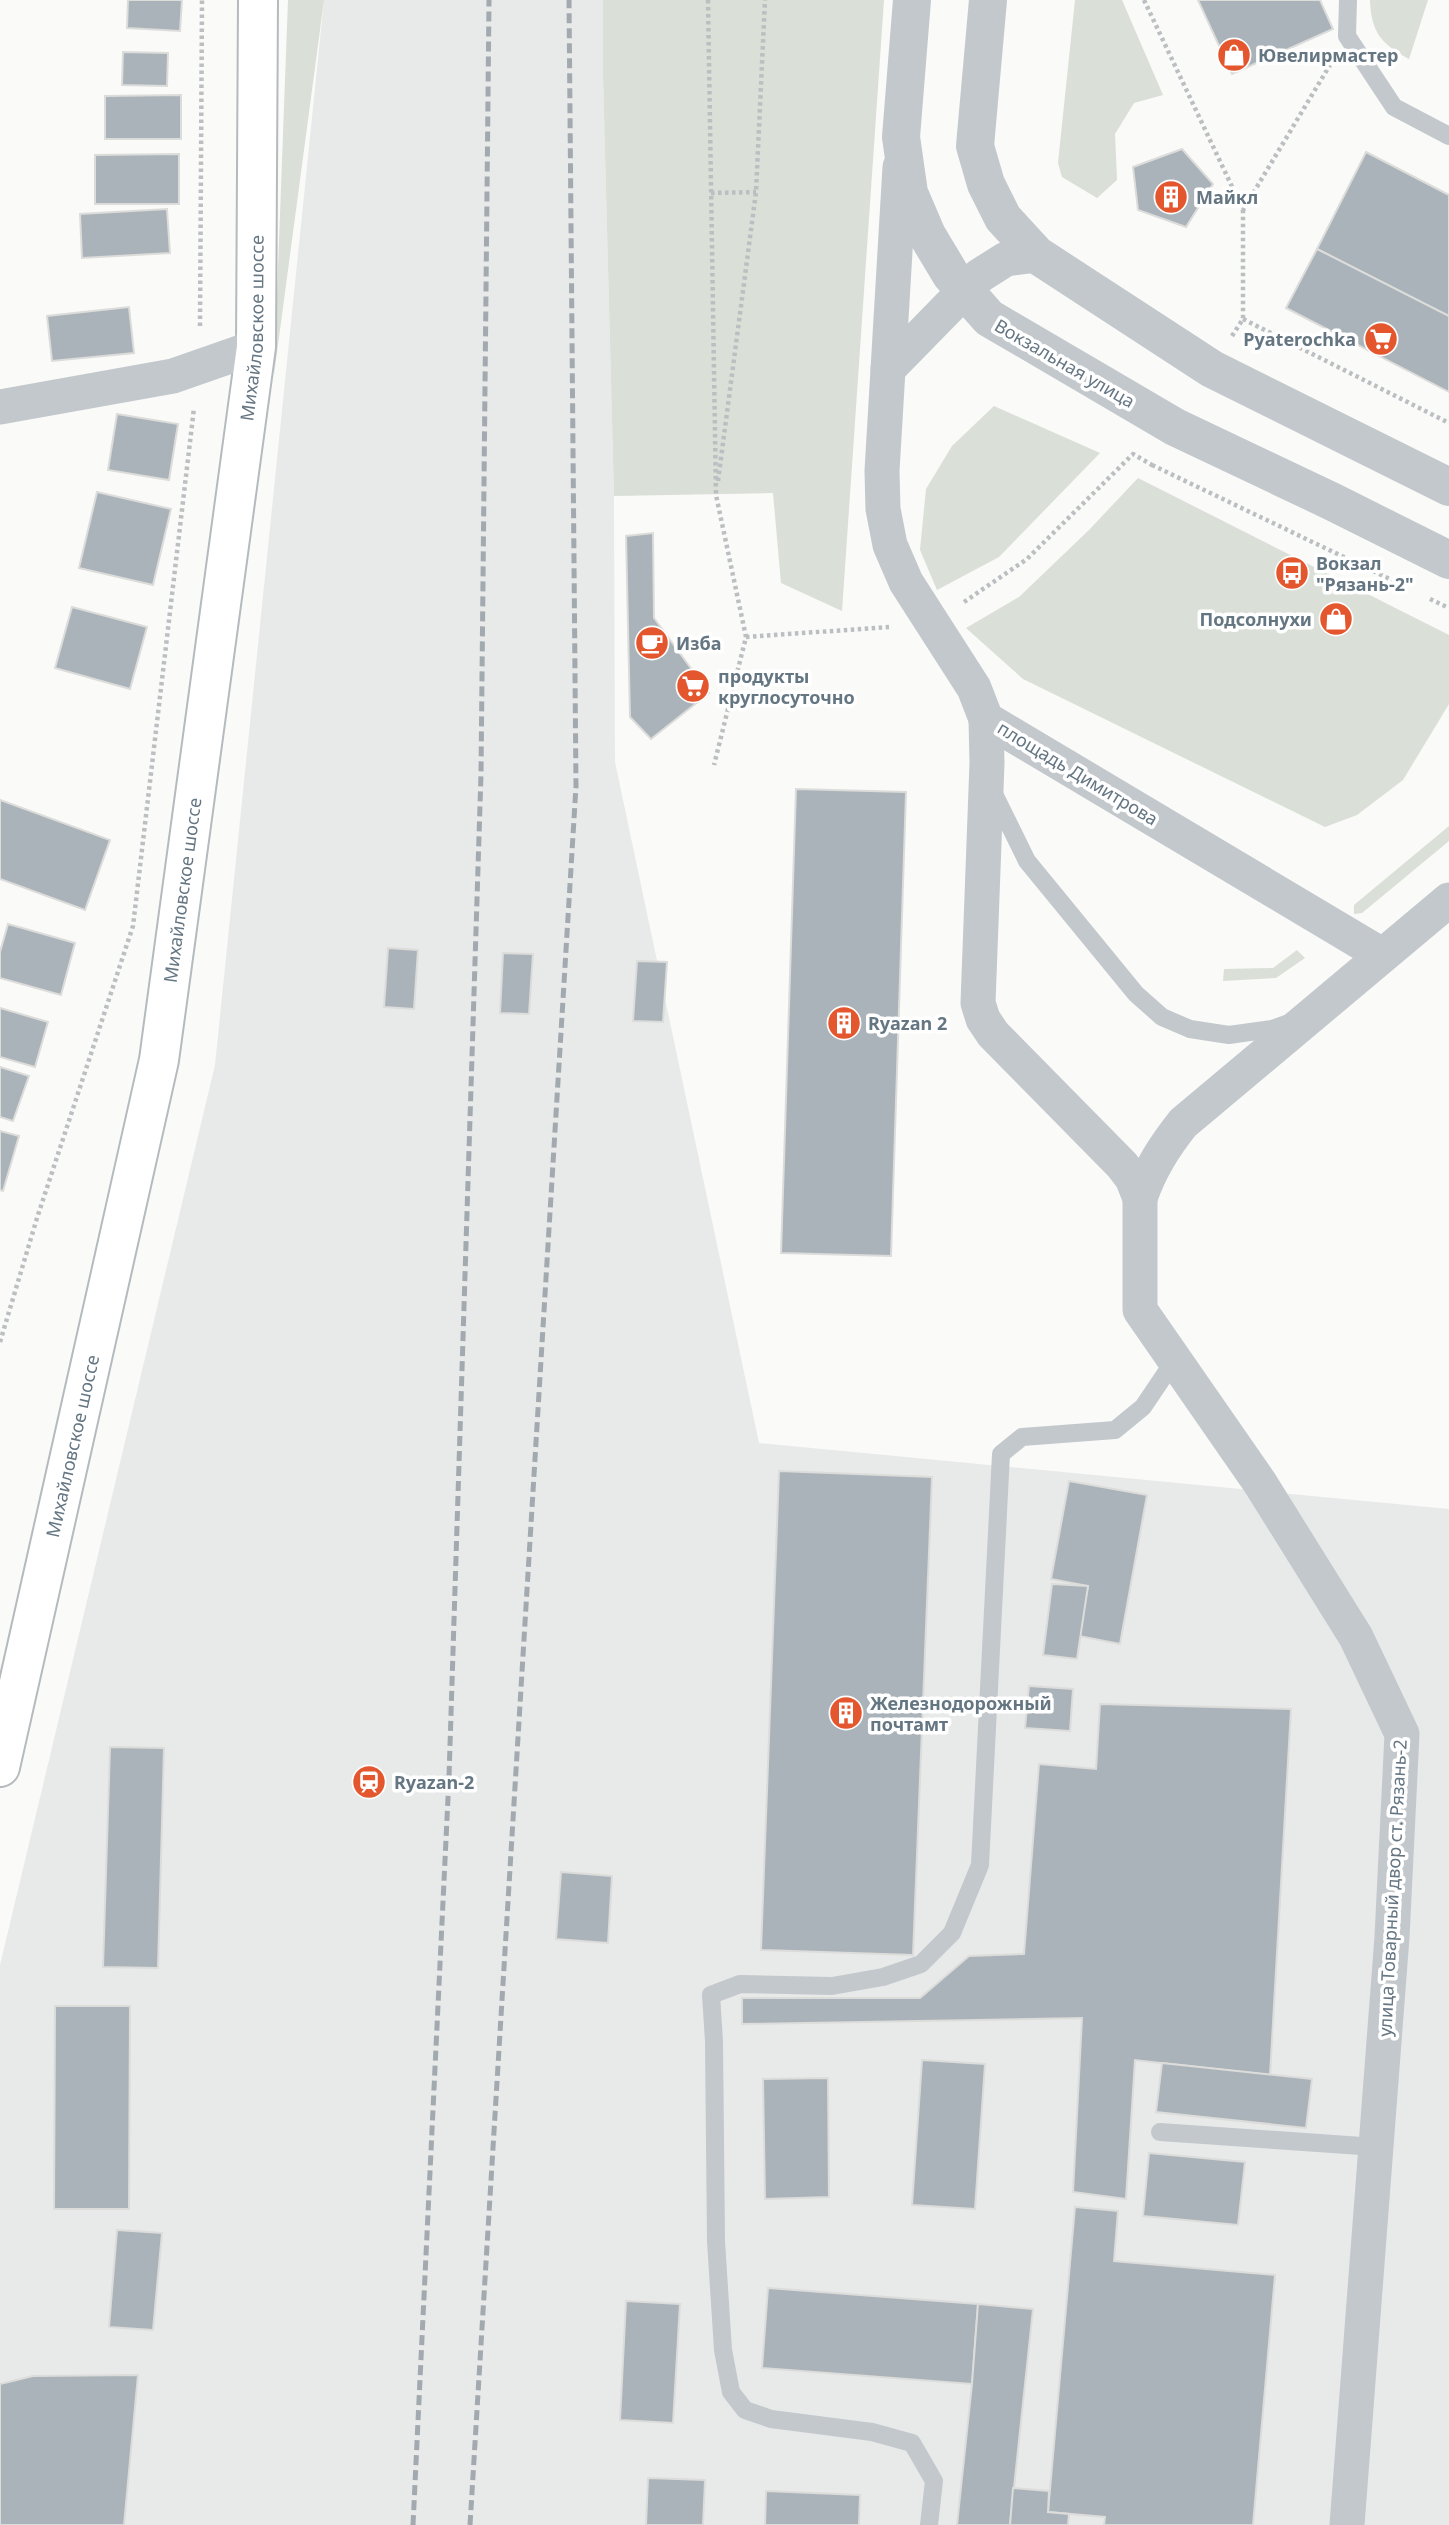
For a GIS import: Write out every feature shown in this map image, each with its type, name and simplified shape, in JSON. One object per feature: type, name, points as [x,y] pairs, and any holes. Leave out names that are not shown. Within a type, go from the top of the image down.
[{"type":"main road","name":"Михайловское шоссе","points":[[0,1766],[159,1060],[256,347],[258,0]]},
{"type":"street","name":"Вокзальная улица","points":[[912,0],[901,137],[909,193],[922,225],[951,275],[989,318],[1175,427],[1449,560]]},
{"type":"street","points":[[988,0],[975,146],[986,184],[1003,218],[1037,255],[1212,369],[1449,487]]},
{"type":"street","name":"площадь Димитрова","points":[[901,137],[882,471],[883,509],[890,545],[906,582],[974,688],[986,719],[1382,955]]},
{"type":"street","points":[[888,369],[979,276],[1006,259],[1037,255]]},
{"type":"street","points":[[0,407],[173,376],[256,347]]},
{"type":"street","points":[[986,719],[978,1003],[983,1019],[993,1034],[1122,1166],[1132,1178],[1140,1198]]},
{"type":"street","points":[[1140,1198],[1164,1147],[1183,1123],[1449,900]]},
{"type":"street","name":"улица Товарный двор ст. Рязань-2","points":[[1140,1198],[1139,1310],[1260,1483],[1356,1637],[1402,1734],[1392,1937],[1347,2525]]},
{"type":"lane","points":[[1348,0],[1347,36],[1394,107],[1449,136]]},
{"type":"lane","points":[[986,763],[995,801],[1027,861],[1136,994],[1162,1017],[1190,1028],[1229,1035],[1272,1029],[1312,1014]]},
{"type":"lane","points":[[929,2525],[934,2481],[912,2443],[872,2432],[771,2419],[745,2410],[731,2392],[723,2350],[716,2241],[711,1996],[740,1984],[832,1986],[883,1977],[920,1964],[952,1933],[980,1865],[1000,1454],[1022,1437],[1115,1430],[1143,1407],[1174,1361]]},
{"type":"lane","points":[[1160,2132],[1376,2147]]},
{"type":"path","points":[[200,339],[202,0]]},
{"type":"path","points":[[708,0],[716,495],[746,637],[714,765]]},
{"type":"path","points":[[716,495],[756,192],[765,0]]},
{"type":"path","points":[[1144,0],[1243,210],[1243,319],[1212,369]]},
{"type":"path","points":[[1243,210],[1347,36]]},
{"type":"path","points":[[711,193],[756,192]]},
{"type":"path","points":[[1243,319],[1449,423]]},
{"type":"path","points":[[0,1342],[37,1218],[133,926],[194,407]]},
{"type":"path","points":[[1152,465],[1175,427]]},
{"type":"path","points":[[746,637],[932,624],[1027,559],[1132,454],[1412,590]]},
{"type":"path","points":[[1424,596],[1449,608]]},
{"type":"shaded area","points":[[288,0],[324,0],[274,375]]},
{"type":"shaded area","points":[[324,0],[603,0],[614,496],[615,762],[759,1443],[1449,1509],[1449,2525],[0,2525],[0,1965],[215,1065]]},
{"type":"shaded area","points":[[603,0],[884,0],[842,611],[781,583],[773,493],[614,496]]},
{"type":"shaded area","points":[[1075,0],[1122,0],[1163,95],[1134,103],[1115,134],[1117,180],[1097,198],[1062,177],[1058,163]]},
{"type":"shaded area","points":[[1370,0],[1428,0],[1409,59],[1391,48],[1379,36],[1373,21]]},
{"type":"shaded area","points":[[994,406],[1100,453],[999,557],[937,590],[920,550],[926,489],[952,446]]},
{"type":"shaded area","points":[[1138,478],[1449,635],[1449,704],[1403,780],[1357,815],[1325,827],[1023,679],[966,628],[1019,597],[1089,530]]},
{"type":"shaded area","points":[[1449,826],[1449,841],[1362,913],[1354,914],[1354,905]]},
{"type":"shaded area","points":[[1297,950],[1305,958],[1276,978],[1223,981],[1224,969],[1273,968]]},
{"type":"building","points":[[128,0],[182,0],[180,31],[127,28]]},
{"type":"building","points":[[1198,0],[1320,0],[1333,29],[1232,74]]},
{"type":"building","points":[[123,52],[168,53],[167,86],[122,85]]},
{"type":"building","points":[[181,95],[181,139],[105,139],[105,96]]},
{"type":"building","name":"Майкл","points":[[1182,149],[1213,184],[1186,227],[1138,210],[1133,167]]},
{"type":"building","points":[[1366,152],[1449,195],[1449,316],[1317,249]]},
{"type":"building","points":[[179,154],[179,204],[95,204],[95,155]]},
{"type":"building","points":[[167,209],[170,253],[82,258],[80,214]]},
{"type":"building","points":[[1317,249],[1449,316],[1449,392],[1286,308]]},
{"type":"building","points":[[129,307],[134,353],[52,361],[47,316]]},
{"type":"building","points":[[117,414],[178,424],[169,480],[108,470]]},
{"type":"building","points":[[97,492],[171,509],[153,585],[79,568]]},
{"type":"building","points":[[653,533],[654,618],[709,693],[651,739],[630,717],[626,536]]},
{"type":"building","points":[[72,607],[147,627],[130,689],[55,668]]},
{"type":"building","name":"Ryazan 2","points":[[796,789],[906,792],[891,1256],[781,1253]]},
{"type":"building","points":[[0,800],[110,840],[85,910],[0,879]]},
{"type":"building","points":[[8,924],[75,943],[61,995],[0,978],[0,952]]},
{"type":"building","points":[[388,948],[418,950],[414,1009],[384,1007]]},
{"type":"building","points":[[503,953],[533,954],[529,1014],[500,1013]]},
{"type":"building","points":[[637,961],[667,962],[663,1022],[633,1021]]},
{"type":"building","points":[[0,1008],[48,1022],[35,1067],[0,1057]]},
{"type":"building","points":[[0,1067],[29,1076],[13,1121],[0,1117]]},
{"type":"building","points":[[0,1131],[19,1136],[3,1191],[0,1190]]},
{"type":"building","name":"Железнодорожный почтамт","points":[[779,1471],[932,1477],[913,1955],[761,1950]]},
{"type":"building","points":[[1069,1481],[1147,1495],[1120,1644],[1079,1636],[1088,1586],[1051,1579]]},
{"type":"building","points":[[1052,1584],[1088,1586],[1077,1659],[1043,1655]]},
{"type":"building","points":[[1029,1686],[1073,1689],[1070,1731],[1025,1728]]},
{"type":"building","points":[[1100,1704],[1291,1709],[1270,2075],[1135,2060],[1126,2199],[1073,2192],[1082,2018],[742,2024],[742,1998],[920,1998],[969,1956],[1024,1954],[1039,1764],[1096,1769]]},
{"type":"building","points":[[110,1747],[164,1748],[158,1968],[103,1967]]},
{"type":"building","points":[[561,1872],[612,1876],[608,1943],[556,1939]]},
{"type":"building","points":[[55,2006],[130,2006],[129,2209],[54,2209]]},
{"type":"building","points":[[922,2060],[985,2064],[975,2209],[912,2205]]},
{"type":"building","points":[[1162,2063],[1312,2079],[1306,2128],[1156,2112]]},
{"type":"building","points":[[828,2078],[829,2197],[765,2199],[763,2079]]},
{"type":"building","points":[[1149,2153],[1245,2162],[1238,2225],[1143,2216]]},
{"type":"building","points":[[1075,2207],[1118,2211],[1114,2261],[1275,2275],[1253,2525],[1104,2525],[1105,2517],[1048,2512]]},
{"type":"building","points":[[117,2230],[162,2233],[153,2330],[109,2327]]},
{"type":"building","points":[[768,2288],[978,2304],[972,2384],[762,2368]]},
{"type":"building","points":[[626,2301],[680,2304],[673,2423],[620,2420]]},
{"type":"building","points":[[978,2304],[1033,2309],[1010,2525],[957,2525]]},
{"type":"building","points":[[138,2375],[124,2525],[0,2525],[0,2384],[33,2376]]},
{"type":"building","points":[[648,2478],[705,2480],[703,2525],[646,2525]]},
{"type":"building","points":[[1013,2488],[1049,2491],[1048,2512],[1069,2514],[1068,2525],[1010,2525]]},
{"type":"building","points":[[766,2491],[860,2495],[859,2525],[765,2525]]},
{"type":"railway","points":[[413,2525],[449,1777],[481,774],[489,0]]},
{"type":"railway","points":[[470,2525],[576,786],[569,0]]},
{"type":"place","name":"Ювелирмастер","points":[[1234,55]]},
{"type":"place","name":"Майкл","points":[[1171,197]]},
{"type":"place","name":"Pyaterochka","points":[[1381,339]]},
{"type":"place","name":"Вокзал \"Рязань-2\"","points":[[1292,573]]},
{"type":"place","name":"Подсолнухи","points":[[1336,619]]},
{"type":"place","name":"Изба","points":[[652,643]]},
{"type":"place","name":"продукты круглосуточно","points":[[693,686]]},
{"type":"place","name":"Ryazan 2","points":[[844,1023]]},
{"type":"place","name":"Железнодорожный почтамт","points":[[846,1713]]},
{"type":"place","name":"Ryazan-2","points":[[369,1782]]}]
